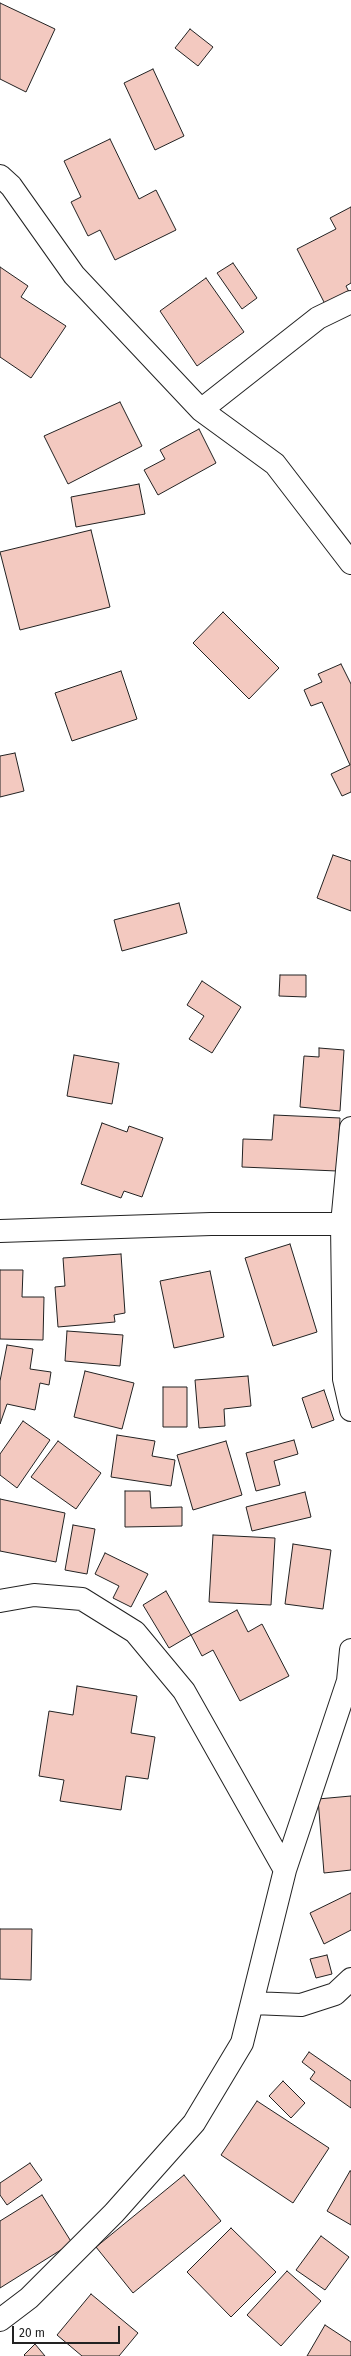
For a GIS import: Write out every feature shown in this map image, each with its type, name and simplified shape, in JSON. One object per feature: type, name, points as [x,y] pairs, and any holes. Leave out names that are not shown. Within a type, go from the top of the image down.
[{"type":"street","points":[[0,176],[11,186],[74,275],[201,410],[275,464],[351,562]]},
{"type":"street","points":[[201,410],[318,318],[351,302]]},
{"type":"street","points":[[351,1128],[342,1224],[344,1379],[351,1410]]},
{"type":"street","points":[[0,1231],[211,1224],[342,1224]]},
{"type":"street","points":[[0,1601],[34,1595],[82,1599],[136,1632],[184,1690],[285,1870]]},
{"type":"street","points":[[0,2320],[28,2298],[114,2213],[194,2123],[242,2043],[285,1870],[348,1680],[351,1650]]},
{"type":"street","points":[[253,2003],[301,2005],[335,1994],[351,1979]]},
{"type":"building","points":[[0,3],[55,29],[26,92],[0,79]]},
{"type":"building","points":[[190,29],[213,47],[198,66],[175,48]]},
{"type":"building","points":[[153,69],[184,136],[155,150],[124,83]]},
{"type":"building","points":[[110,139],[139,199],[156,190],[176,230],[115,260],[100,230],[88,236],[71,202],[81,197],[64,161]]},
{"type":"building","points":[[351,207],[351,283],[346,286],[350,294],[326,306],[297,249],[336,229],[330,218]]},
{"type":"building","points":[[233,263],[257,298],[242,309],[217,273]]},
{"type":"building","points":[[0,267],[28,286],[21,297],[66,326],[31,378],[0,357]]},
{"type":"building","points":[[206,278],[244,332],[197,366],[160,311]]},
{"type":"building","points":[[120,402],[142,446],[68,484],[44,436]]},
{"type":"building","points":[[199,429],[216,463],[158,495],[144,470],[165,459],[160,450]]},
{"type":"building","points":[[139,484],[145,514],[76,527],[71,497]]},
{"type":"building","points":[[91,530],[110,607],[20,630],[0,552]]},
{"type":"building","points":[[223,612],[279,668],[249,699],[193,643]]},
{"type":"building","points":[[341,664],[351,684],[351,792],[342,796],[331,774],[350,765],[322,702],[311,706],[304,690],[322,682],[318,674]]},
{"type":"building","points":[[121,671],[137,719],[72,741],[55,693]]},
{"type":"building","points":[[15,753],[24,791],[0,797],[0,756]]},
{"type":"building","points":[[333,855],[351,861],[351,911],[317,898]]},
{"type":"building","points":[[179,903],[187,933],[122,951],[114,920]]},
{"type":"building","points":[[280,975],[306,975],[306,997],[279,996]]},
{"type":"building","points":[[202,981],[241,1007],[212,1053],[189,1039],[204,1016],[187,1005]]},
{"type":"building","points":[[319,1048],[344,1050],[340,1111],[300,1107],[304,1056],[319,1057]]},
{"type":"building","points":[[74,1055],[119,1063],[112,1104],[67,1096]]},
{"type":"building","points":[[274,1115],[340,1118],[337,1171],[242,1167],[243,1139],[272,1140]]},
{"type":"building","points":[[102,1123],[127,1132],[129,1126],[163,1138],[142,1197],[124,1191],[121,1198],[81,1184]]},
{"type":"building","points":[[290,1244],[317,1332],[273,1346],[245,1258]]},
{"type":"building","points":[[121,1254],[125,1313],[114,1315],[115,1322],[58,1327],[55,1287],[65,1286],[63,1258]]},
{"type":"building","points":[[0,1270],[23,1270],[22,1297],[44,1297],[43,1340],[0,1339]]},
{"type":"building","points":[[210,1271],[224,1337],[174,1348],[160,1281]]},
{"type":"building","points":[[67,1331],[123,1335],[120,1366],[65,1361]]},
{"type":"building","points":[[7,1345],[33,1349],[30,1369],[51,1372],[49,1385],[40,1383],[35,1410],[7,1404],[0,1424],[0,1381]]},
{"type":"building","points":[[85,1371],[134,1383],[122,1429],[74,1417]]},
{"type":"building","points":[[248,1376],[251,1406],[224,1409],[225,1426],[199,1428],[195,1380]]},
{"type":"building","points":[[163,1387],[187,1387],[187,1427],[163,1427]]},
{"type":"building","points":[[324,1390],[334,1420],[312,1428],[302,1398]]},
{"type":"building","points":[[23,1421],[50,1440],[17,1488],[0,1475],[0,1454]]},
{"type":"building","points":[[117,1435],[155,1441],[152,1456],[175,1460],[171,1486],[111,1477]]},
{"type":"building","points":[[294,1440],[298,1454],[274,1461],[280,1485],[256,1491],[246,1453]]},
{"type":"building","points":[[58,1441],[101,1473],[76,1509],[31,1477]]},
{"type":"building","points":[[226,1441],[242,1495],[193,1510],[177,1455]]},
{"type":"building","points":[[125,1491],[150,1491],[151,1508],[182,1507],[182,1526],[125,1527]]},
{"type":"building","points":[[305,1492],[311,1517],[252,1531],[246,1507]]},
{"type":"building","points":[[0,1499],[65,1513],[56,1562],[0,1551]]},
{"type":"building","points":[[73,1525],[95,1529],[87,1574],[65,1570]]},
{"type":"building","points":[[213,1535],[275,1538],[271,1605],[209,1602]]},
{"type":"building","points":[[293,1544],[331,1550],[323,1609],[285,1604]]},
{"type":"building","points":[[105,1553],[148,1574],[131,1607],[113,1598],[119,1586],[95,1574]]},
{"type":"building","points":[[166,1591],[191,1635],[169,1648],[143,1605]]},
{"type":"building","points":[[237,1610],[248,1632],[262,1624],[289,1676],[240,1701],[213,1650],[202,1656],[191,1635]]},
{"type":"building","points":[[77,1686],[137,1696],[131,1733],[155,1737],[148,1779],[126,1776],[121,1810],[60,1801],[64,1780],[39,1776],[49,1711],[73,1715]]},
{"type":"building","points":[[351,1796],[351,1870],[324,1873],[318,1799]]},
{"type":"building","points":[[351,1893],[351,1930],[324,1944],[310,1913]]},
{"type":"building","points":[[0,1929],[32,1929],[31,1980],[0,1979]]},
{"type":"building","points":[[327,1955],[332,1974],[316,1978],[310,1959]]},
{"type":"building","points":[[309,2052],[351,2081],[351,2108],[310,2079],[315,2072],[302,2062]]},
{"type":"building","points":[[283,2081],[305,2103],[291,2118],[269,2096]]},
{"type":"building","points":[[257,2101],[329,2148],[293,2203],[221,2155]]},
{"type":"building","points":[[30,2163],[42,2180],[7,2205],[0,2195],[0,2183]]},
{"type":"building","points":[[351,2171],[351,2225],[327,2211]]},
{"type":"building","points":[[184,2175],[221,2221],[133,2293],[96,2247]]},
{"type":"building","points":[[42,2195],[72,2243],[0,2288],[0,2221]]},
{"type":"building","points":[[231,2228],[276,2272],[231,2317],[187,2272]]},
{"type":"building","points":[[321,2236],[349,2257],[325,2290],[296,2270]]},
{"type":"building","points":[[287,2271],[321,2301],[281,2346],[247,2315]]},
{"type":"building","points":[[91,2294],[138,2333],[119,2356],[82,2356],[57,2335]]},
{"type":"building","points":[[325,2325],[351,2342],[351,2356],[307,2356]]},
{"type":"building","points":[[35,2344],[45,2356],[25,2356],[24,2355]]}]
